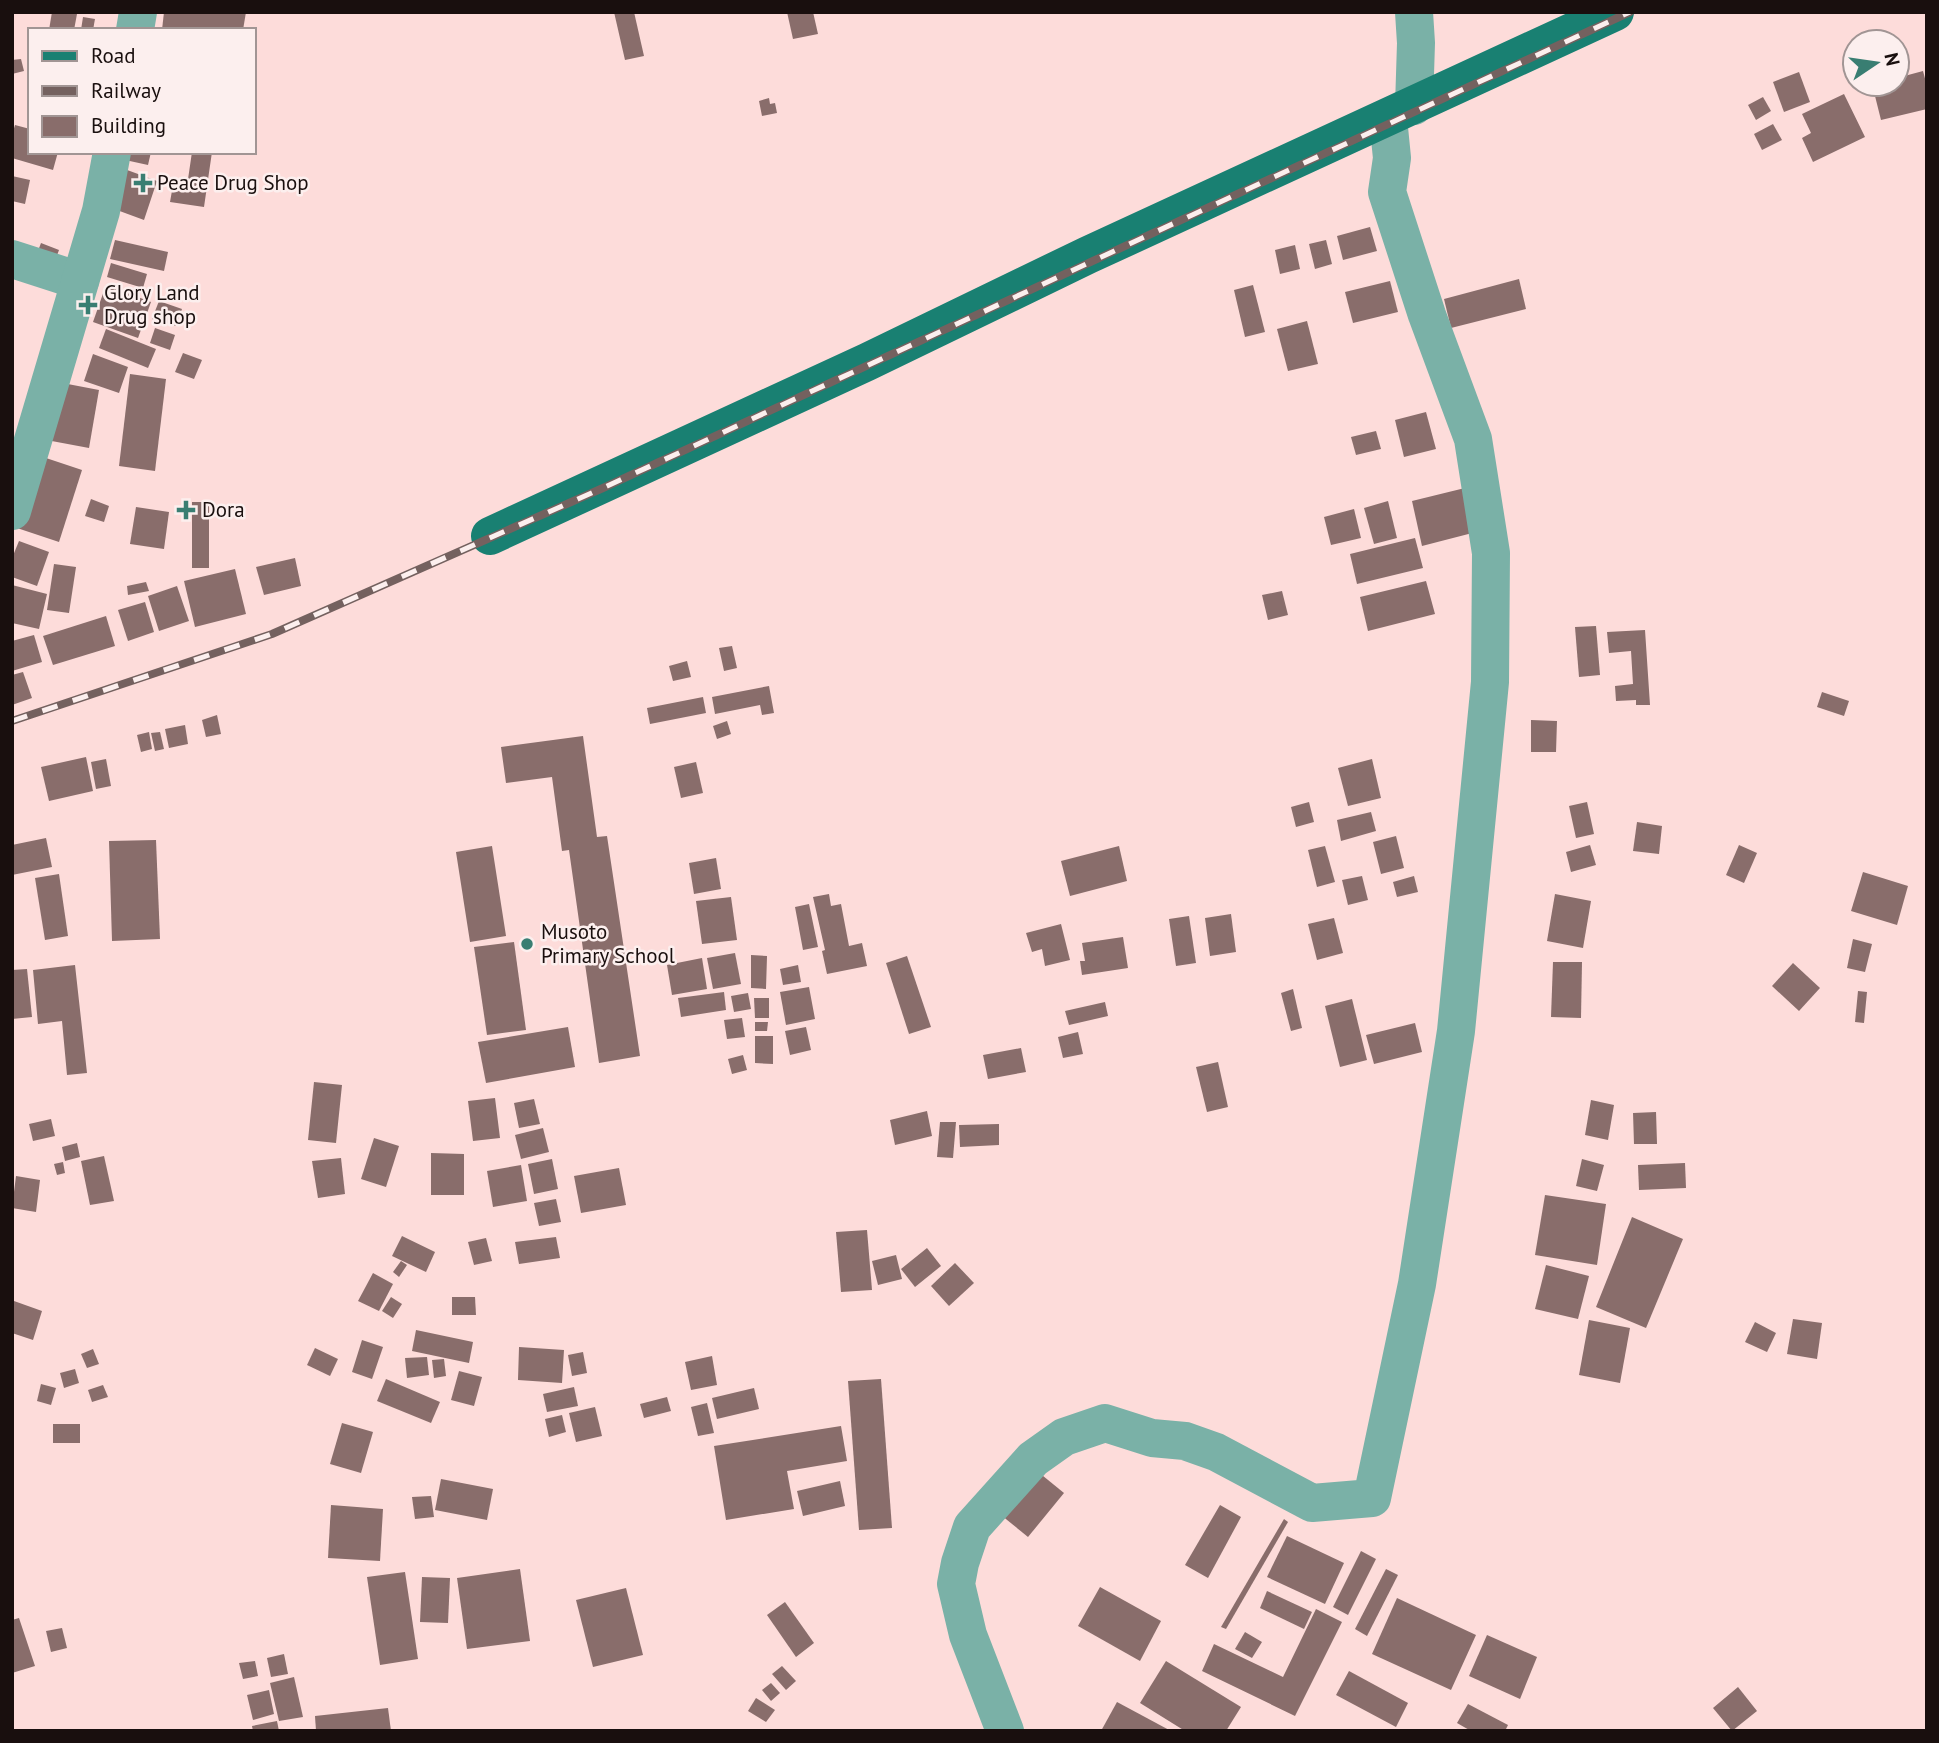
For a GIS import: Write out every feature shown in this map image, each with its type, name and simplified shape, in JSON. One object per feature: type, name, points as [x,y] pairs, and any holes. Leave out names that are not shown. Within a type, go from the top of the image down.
[{"type":"main road","points":[[491,536],[867,362],[1088,255],[1615,12]]},
{"type":"street","points":[[1005,1731],[968,1634],[956,1584],[972,1527],[1033,1459],[1064,1437],[1105,1423],[1152,1438],[1185,1441],[1216,1452],[1312,1503],[1372,1498],[1417,1284],[1456,1031],[1490,682],[1491,553],[1473,439],[1427,315],[1387,192],[1416,43],[1414,12]]},
{"type":"street","points":[[12,511],[101,211],[112,154]]},
{"type":"street","points":[[12,259],[80,281]]},
{"type":"building","points":[[52,12],[77,14],[74,28],[49,28]]},
{"type":"building","points":[[164,12],[246,12],[243,28],[162,28]]},
{"type":"building","points":[[614,12],[634,12],[644,56],[625,60]]},
{"type":"building","points":[[787,12],[813,12],[818,34],[793,39]]},
{"type":"building","points":[[83,17],[95,19],[93,28],[81,28]]},
{"type":"building","points":[[21,59],[24,71],[12,74],[12,60]]},
{"type":"building","points":[[1923,71],[1927,86],[1927,109],[1881,120],[1876,98],[1911,98],[1911,74]]},
{"type":"building","points":[[1799,72],[1810,102],[1784,112],[1773,82]]},
{"type":"building","points":[[1841,95],[1841,98],[1846,98],[1865,137],[1813,162],[1802,138],[1811,133],[1802,114]]},
{"type":"building","points":[[1763,97],[1771,111],[1756,120],[1748,105]]},
{"type":"building","points":[[769,98],[770,104],[775,103],[777,113],[762,116],[759,101]]},
{"type":"building","points":[[1773,124],[1782,140],[1762,150],[1754,134]]},
{"type":"building","points":[[15,125],[28,128],[28,154],[57,154],[53,170],[12,158]]},
{"type":"building","points":[[117,154],[151,154],[148,165],[116,158]]},
{"type":"building","points":[[192,154],[212,154],[204,207],[170,202],[173,185],[187,186]]},
{"type":"building","points":[[119,167],[157,181],[144,220],[106,206]]},
{"type":"building","points":[[12,176],[30,180],[25,204],[12,201]]},
{"type":"building","points":[[1370,227],[1377,251],[1343,260],[1337,236]]},
{"type":"building","points":[[115,240],[168,252],[164,271],[110,259]]},
{"type":"building","points":[[1326,240],[1332,264],[1315,269],[1309,244]]},
{"type":"building","points":[[41,243],[59,250],[52,269],[34,262]]},
{"type":"building","points":[[1295,245],[1300,269],[1280,274],[1275,250]]},
{"type":"building","points":[[111,263],[147,274],[143,288],[107,277]]},
{"type":"building","points":[[1519,279],[1526,309],[1451,328],[1444,299]]},
{"type":"building","points":[[1390,281],[1398,312],[1353,323],[1345,292]]},
{"type":"building","points":[[106,285],[151,302],[138,338],[93,322]]},
{"type":"building","points":[[1253,285],[1265,332],[1245,337],[1234,290]]},
{"type":"building","points":[[159,301],[182,309],[176,326],[152,319]]},
{"type":"building","points":[[1307,321],[1318,364],[1288,371],[1277,329]]},
{"type":"building","points":[[155,328],[175,335],[170,350],[150,343]]},
{"type":"building","points":[[106,329],[156,349],[148,368],[99,348]]},
{"type":"building","points":[[183,353],[202,360],[194,379],[175,372]]},
{"type":"building","points":[[93,354],[128,367],[119,393],[84,381]]},
{"type":"building","points":[[130,374],[166,379],[155,471],[119,466]]},
{"type":"building","points":[[52,381],[99,390],[89,448],[41,439]]},
{"type":"building","points":[[1426,412],[1436,449],[1404,457],[1395,420]]},
{"type":"building","points":[[1376,431],[1381,449],[1356,455],[1351,437]]},
{"type":"building","points":[[37,455],[82,470],[59,542],[14,527]]},
{"type":"building","points":[[1469,487],[1480,531],[1422,546],[1412,501]]},
{"type":"building","points":[[91,499],[109,506],[104,522],[85,516]]},
{"type":"building","points":[[1388,501],[1397,538],[1374,544],[1364,508]]},
{"type":"building","points":[[192,502],[209,502],[209,568],[192,568]]},
{"type":"building","points":[[136,507],[169,512],[164,549],[130,544]]},
{"type":"building","points":[[1354,509],[1361,538],[1331,545],[1324,517]]},
{"type":"building","points":[[1415,538],[1423,568],[1357,584],[1350,554]]},
{"type":"building","points":[[19,541],[49,552],[37,586],[12,577],[12,558]]},
{"type":"building","points":[[295,558],[301,586],[264,595],[256,567]]},
{"type":"building","points":[[54,564],[76,567],[69,613],[47,610]]},
{"type":"building","points":[[235,569],[246,614],[195,627],[184,581]]},
{"type":"building","points":[[1426,581],[1435,614],[1368,631],[1360,597]]},
{"type":"building","points":[[146,582],[149,591],[128,595],[127,586]]},
{"type":"building","points":[[12,585],[47,594],[39,629],[12,623]]},
{"type":"building","points":[[177,586],[189,621],[159,631],[148,596]]},
{"type":"building","points":[[1282,591],[1288,615],[1268,620],[1262,595]]},
{"type":"building","points":[[145,602],[154,632],[128,641],[118,610]]},
{"type":"building","points":[[106,616],[115,646],[53,665],[43,636]]},
{"type":"building","points":[[1596,626],[1600,675],[1579,677],[1575,627]]},
{"type":"building","points":[[1645,630],[1650,705],[1636,705],[1636,700],[1616,701],[1615,686],[1633,684],[1631,651],[1609,653],[1607,632]]},
{"type":"building","points":[[34,635],[42,662],[12,671],[12,641]]},
{"type":"building","points":[[732,646],[737,668],[724,671],[719,648]]},
{"type":"building","points":[[687,661],[691,677],[673,681],[669,666]]},
{"type":"building","points":[[23,672],[32,698],[12,705],[12,675]]},
{"type":"building","points":[[769,686],[774,713],[762,715],[760,705],[715,714],[712,697]]},
{"type":"building","points":[[1822,692],[1849,701],[1844,716],[1817,707]]},
{"type":"building","points":[[703,697],[706,713],[650,724],[647,708]]},
{"type":"building","points":[[217,715],[221,734],[206,737],[202,720]]},
{"type":"building","points":[[1531,720],[1557,721],[1556,752],[1531,752]]},
{"type":"building","points":[[727,721],[731,734],[717,739],[713,726]]},
{"type":"building","points":[[185,725],[188,744],[169,748],[165,729]]},
{"type":"building","points":[[149,732],[152,749],[141,752],[137,735]]},
{"type":"building","points":[[160,732],[164,749],[155,751],[151,733]]},
{"type":"building","points":[[583,736],[597,837],[607,836],[640,1056],[599,1063],[569,850],[562,851],[552,777],[506,783],[501,747]]},
{"type":"building","points":[[86,757],[93,791],[49,801],[41,767]]},
{"type":"building","points":[[106,759],[111,786],[96,789],[91,762]]},
{"type":"building","points":[[1372,759],[1381,798],[1348,806],[1338,768]]},
{"type":"building","points":[[696,762],[703,793],[681,798],[674,767]]},
{"type":"building","points":[[1309,802],[1314,822],[1296,827],[1291,807]]},
{"type":"building","points":[[1587,802],[1594,834],[1576,838],[1569,806]]},
{"type":"building","points":[[1371,812],[1376,831],[1341,841],[1337,820]]},
{"type":"building","points":[[1637,822],[1662,826],[1659,854],[1633,851]]},
{"type":"building","points":[[1396,836],[1404,868],[1381,874],[1373,842]]},
{"type":"building","points":[[46,838],[52,867],[12,875],[12,845]]},
{"type":"building","points":[[156,840],[160,939],[112,941],[109,841]]},
{"type":"building","points":[[1590,845],[1596,865],[1571,872],[1566,852]]},
{"type":"building","points":[[1739,845],[1757,853],[1744,883],[1726,875]]},
{"type":"building","points":[[492,846],[506,936],[470,942],[456,852]]},
{"type":"building","points":[[1119,846],[1127,881],[1070,896],[1061,861]]},
{"type":"building","points":[[1325,846],[1335,882],[1317,887],[1308,850]]},
{"type":"building","points":[[716,858],[721,889],[694,894],[689,863]]},
{"type":"building","points":[[1863,872],[1908,886],[1897,925],[1851,911]]},
{"type":"building","points":[[59,874],[68,936],[45,940],[35,878]]},
{"type":"building","points":[[1362,876],[1368,900],[1348,905],[1342,880]]},
{"type":"building","points":[[1414,876],[1418,892],[1397,897],[1393,882]]},
{"type":"building","points":[[829,894],[831,906],[841,904],[849,946],[862,943],[867,966],[827,974],[822,951],[825,950],[813,897]]},
{"type":"building","points":[[1555,894],[1591,901],[1583,948],[1547,941]]},
{"type":"building","points":[[731,897],[737,940],[702,944],[696,901]]},
{"type":"building","points":[[809,904],[818,947],[803,950],[795,907]]},
{"type":"building","points":[[1231,914],[1236,952],[1210,956],[1205,918]]},
{"type":"building","points":[[1189,916],[1196,963],[1176,966],[1169,919]]},
{"type":"building","points":[[1334,918],[1343,953],[1317,960],[1308,924]]},
{"type":"building","points":[[1061,924],[1070,960],[1045,966],[1042,949],[1032,952],[1026,933]]},
{"type":"building","points":[[1123,937],[1128,968],[1082,975],[1080,961],[1085,961],[1082,943]]},
{"type":"building","points":[[1853,939],[1872,944],[1865,972],[1847,968]]},
{"type":"building","points":[[514,942],[526,1030],[487,1035],[474,947]]},
{"type":"building","points":[[735,953],[741,984],[713,989],[707,958]]},
{"type":"building","points":[[751,955],[767,956],[766,989],[751,988]]},
{"type":"building","points":[[907,956],[931,1027],[909,1034],[886,963]]},
{"type":"building","points":[[702,958],[707,989],[672,995],[667,965]]},
{"type":"building","points":[[1553,962],[1582,962],[1581,1018],[1551,1017]]},
{"type":"building","points":[[1793,963],[1820,988],[1799,1011],[1772,986]]},
{"type":"building","points":[[75,965],[87,1073],[67,1075],[62,1021],[38,1024],[33,970]]},
{"type":"building","points":[[798,965],[801,982],[783,985],[780,969]]},
{"type":"building","points":[[27,969],[32,1017],[12,1019],[12,970]]},
{"type":"building","points":[[809,987],[815,1019],[786,1025],[780,992]]},
{"type":"building","points":[[1293,989],[1302,1028],[1291,1031],[1281,993]]},
{"type":"building","points":[[1858,991],[1867,992],[1864,1023],[1855,1022]]},
{"type":"building","points":[[724,992],[726,1010],[681,1017],[678,998]]},
{"type":"building","points":[[748,993],[751,1009],[734,1012],[731,996]]},
{"type":"building","points":[[754,998],[769,998],[769,1018],[755,1018]]},
{"type":"building","points":[[1352,999],[1367,1060],[1340,1067],[1325,1006]]},
{"type":"building","points":[[1105,1002],[1108,1016],[1069,1025],[1065,1011]]},
{"type":"building","points":[[742,1018],[745,1037],[727,1039],[724,1020]]},
{"type":"building","points":[[755,1022],[768,1022],[767,1031],[755,1031]]},
{"type":"building","points":[[1415,1023],[1422,1052],[1374,1064],[1366,1035]]},
{"type":"building","points":[[568,1027],[575,1067],[486,1083],[478,1042]]},
{"type":"building","points":[[806,1027],[811,1050],[790,1055],[785,1031]]},
{"type":"building","points":[[1078,1032],[1083,1054],[1063,1058],[1058,1037]]},
{"type":"building","points":[[755,1036],[773,1036],[773,1064],[755,1063]]},
{"type":"building","points":[[1021,1048],[1026,1072],[988,1079],[983,1055]]},
{"type":"building","points":[[743,1055],[747,1070],[732,1074],[728,1059]]},
{"type":"building","points":[[1218,1062],[1228,1107],[1207,1112],[1196,1067]]},
{"type":"building","points":[[314,1082],[342,1085],[336,1143],[308,1140]]},
{"type":"building","points":[[495,1098],[500,1138],[473,1141],[468,1101]]},
{"type":"building","points":[[534,1099],[540,1124],[519,1128],[514,1103]]},
{"type":"building","points":[[1591,1100],[1614,1105],[1608,1140],[1585,1135]]},
{"type":"building","points":[[927,1111],[932,1136],[895,1145],[890,1120]]},
{"type":"building","points":[[1656,1112],[1657,1144],[1634,1144],[1633,1113]]},
{"type":"building","points":[[51,1119],[55,1136],[33,1141],[29,1124]]},
{"type":"building","points":[[940,1122],[956,1122],[953,1158],[937,1157]]},
{"type":"building","points":[[999,1124],[999,1145],[960,1147],[959,1125]]},
{"type":"building","points":[[543,1128],[549,1152],[521,1159],[515,1135]]},
{"type":"building","points":[[374,1138],[399,1146],[386,1187],[361,1179]]},
{"type":"building","points":[[77,1143],[80,1157],[65,1161],[62,1147]]},
{"type":"building","points":[[431,1153],[464,1154],[464,1195],[431,1195]]},
{"type":"building","points":[[104,1156],[114,1201],[90,1205],[81,1161]]},
{"type":"building","points":[[341,1158],[345,1194],[318,1198],[312,1161]]},
{"type":"building","points":[[552,1159],[558,1189],[534,1194],[528,1164]]},
{"type":"building","points":[[1582,1159],[1604,1165],[1597,1191],[1576,1186]]},
{"type":"building","points":[[63,1162],[65,1173],[57,1175],[54,1164]]},
{"type":"building","points":[[1685,1163],[1686,1188],[1639,1190],[1638,1165]]},
{"type":"building","points":[[521,1165],[527,1201],[493,1207],[487,1171]]},
{"type":"building","points":[[619,1168],[626,1205],[581,1213],[574,1176]]},
{"type":"building","points":[[16,1176],[40,1180],[36,1212],[12,1208]]},
{"type":"building","points":[[1545,1195],[1606,1204],[1597,1265],[1535,1255]]},
{"type":"building","points":[[556,1199],[561,1222],[539,1226],[534,1203]]},
{"type":"building","points":[[1632,1217],[1683,1239],[1646,1328],[1596,1307]]},
{"type":"building","points":[[867,1230],[872,1290],[841,1292],[836,1232]]},
{"type":"building","points":[[402,1236],[435,1252],[426,1272],[392,1256]]},
{"type":"building","points":[[556,1237],[560,1258],[519,1264],[515,1242]]},
{"type":"building","points":[[486,1238],[492,1261],[474,1265],[468,1242]]},
{"type":"building","points":[[927,1248],[941,1266],[915,1287],[901,1269]]},
{"type":"building","points":[[896,1255],[902,1279],[878,1285],[872,1261]]},
{"type":"building","points":[[401,1261],[407,1265],[399,1277],[393,1272]]},
{"type":"building","points":[[955,1263],[974,1283],[949,1306],[931,1286]]},
{"type":"building","points":[[1546,1265],[1589,1276],[1578,1319],[1535,1309]]},
{"type":"building","points":[[373,1273],[393,1284],[379,1311],[358,1301]]},
{"type":"building","points":[[391,1297],[402,1304],[393,1318],[382,1311]]},
{"type":"building","points":[[452,1297],[475,1297],[476,1315],[452,1315]]},
{"type":"building","points":[[14,1301],[42,1311],[33,1340],[12,1333]]},
{"type":"building","points":[[1793,1319],[1822,1323],[1817,1359],[1787,1354]]},
{"type":"building","points":[[1589,1320],[1630,1328],[1620,1383],[1579,1375]]},
{"type":"building","points":[[1755,1322],[1776,1333],[1767,1352],[1745,1342]]},
{"type":"building","points":[[416,1330],[473,1342],[469,1363],[412,1351]]},
{"type":"building","points":[[362,1340],[383,1347],[372,1379],[352,1372]]},
{"type":"building","points":[[519,1347],[564,1350],[562,1383],[518,1380]]},
{"type":"building","points":[[315,1348],[338,1359],[330,1376],[307,1365]]},
{"type":"building","points":[[93,1349],[99,1364],[87,1368],[81,1354]]},
{"type":"building","points":[[583,1352],[587,1373],[572,1376],[568,1355]]},
{"type":"building","points":[[712,1356],[717,1385],[691,1390],[685,1362]]},
{"type":"building","points":[[427,1357],[429,1375],[407,1378],[405,1358]]},
{"type":"building","points":[[444,1359],[446,1376],[434,1378],[432,1360]]},
{"type":"building","points":[[75,1369],[79,1383],[64,1388],[60,1373]]},
{"type":"building","points":[[459,1371],[482,1377],[474,1406],[451,1400]]},
{"type":"building","points":[[386,1379],[440,1402],[431,1423],[377,1401]]},
{"type":"building","points":[[881,1379],[892,1528],[859,1530],[848,1381]]},
{"type":"building","points":[[41,1384],[56,1388],[51,1405],[37,1401]]},
{"type":"building","points":[[103,1385],[108,1397],[92,1402],[88,1390]]},
{"type":"building","points":[[574,1387],[578,1406],[547,1412],[543,1394]]},
{"type":"building","points":[[754,1388],[759,1409],[717,1419],[712,1398]]},
{"type":"building","points":[[667,1397],[671,1411],[644,1418],[640,1404]]},
{"type":"building","points":[[707,1403],[714,1433],[698,1436],[691,1407]]},
{"type":"building","points":[[595,1407],[602,1436],[576,1442],[569,1413]]},
{"type":"building","points":[[562,1415],[566,1432],[549,1437],[545,1419]]},
{"type":"building","points":[[342,1423],[373,1432],[361,1473],[330,1464]]},
{"type":"building","points":[[53,1424],[80,1424],[80,1443],[53,1443]]},
{"type":"building","points":[[841,1426],[847,1461],[787,1471],[794,1509],[726,1520],[714,1446]]},
{"type":"building","points":[[1037,1471],[1064,1493],[1028,1537],[1001,1515]]},
{"type":"building","points":[[441,1479],[493,1489],[487,1520],[435,1510]]},
{"type":"building","points":[[840,1481],[845,1506],[803,1516],[797,1491]]},
{"type":"building","points":[[431,1496],[434,1517],[415,1519],[412,1497]]},
{"type":"building","points":[[331,1505],[383,1509],[380,1561],[328,1558]]},
{"type":"building","points":[[1220,1505],[1241,1517],[1208,1578],[1185,1565]]},
{"type":"building","points":[[1284,1519],[1288,1522],[1226,1629],[1221,1627]]},
{"type":"building","points":[[1287,1536],[1344,1563],[1325,1604],[1267,1577]]},
{"type":"building","points":[[1361,1551],[1376,1559],[1348,1615],[1333,1607]]},
{"type":"building","points":[[520,1569],[530,1641],[467,1649],[457,1578]]},
{"type":"building","points":[[1386,1569],[1398,1575],[1367,1636],[1355,1629]]},
{"type":"building","points":[[405,1572],[418,1659],[380,1665],[367,1577]]},
{"type":"building","points":[[422,1577],[450,1578],[448,1623],[420,1622]]},
{"type":"building","points":[[1100,1587],[1161,1621],[1140,1661],[1078,1626]]},
{"type":"building","points":[[626,1588],[643,1655],[593,1667],[576,1600]]},
{"type":"building","points":[[1267,1591],[1312,1612],[1304,1629],[1260,1608]]},
{"type":"building","points":[[1397,1598],[1476,1635],[1451,1690],[1372,1654]]},
{"type":"building","points":[[785,1602],[814,1643],[796,1657],[767,1615]]},
{"type":"building","points":[[1316,1609],[1342,1622],[1295,1716],[1202,1671],[1214,1644],[1283,1677]]},
{"type":"building","points":[[19,1618],[35,1666],[12,1673],[12,1620]]},
{"type":"building","points":[[62,1628],[67,1648],[51,1652],[46,1631]]},
{"type":"building","points":[[1245,1632],[1262,1642],[1252,1658],[1235,1649]]},
{"type":"building","points":[[1487,1635],[1537,1657],[1520,1699],[1469,1676]]},
{"type":"building","points":[[284,1654],[288,1674],[271,1677],[267,1658]]},
{"type":"building","points":[[255,1661],[258,1676],[243,1679],[239,1663]]},
{"type":"building","points":[[1166,1661],[1241,1707],[1226,1731],[1185,1731],[1140,1703]]},
{"type":"building","points":[[782,1666],[796,1681],[786,1690],[772,1674]]},
{"type":"building","points":[[1349,1671],[1408,1703],[1396,1727],[1336,1695]]},
{"type":"building","points":[[294,1677],[303,1717],[279,1721],[270,1683]]},
{"type":"building","points":[[771,1683],[780,1693],[771,1701],[762,1690]]},
{"type":"building","points":[[1738,1687],[1757,1711],[1732,1731],[1713,1708]]},
{"type":"building","points":[[269,1690],[274,1714],[253,1720],[247,1695]]},
{"type":"building","points":[[756,1698],[775,1710],[766,1722],[748,1711]]},
{"type":"building","points":[[1117,1702],[1171,1731],[1101,1731]]},
{"type":"building","points":[[1468,1704],[1508,1725],[1505,1731],[1471,1731],[1457,1723]]},
{"type":"building","points":[[388,1708],[391,1731],[316,1731],[315,1716]]},
{"type":"building","points":[[277,1721],[279,1731],[253,1731],[252,1726]]},
{"type":"railway","points":[[12,721],[272,634],[603,488],[1630,12]]},
{"type":"place","name":"Peace Drug Shop","points":[[143,183]]},
{"type":"place","name":"Glory Land Drug shop","points":[[88,305]]},
{"type":"place","name":"Dora","points":[[186,510]]},
{"type":"place","name":"Musoto Primary School","points":[[527,944]]}]
